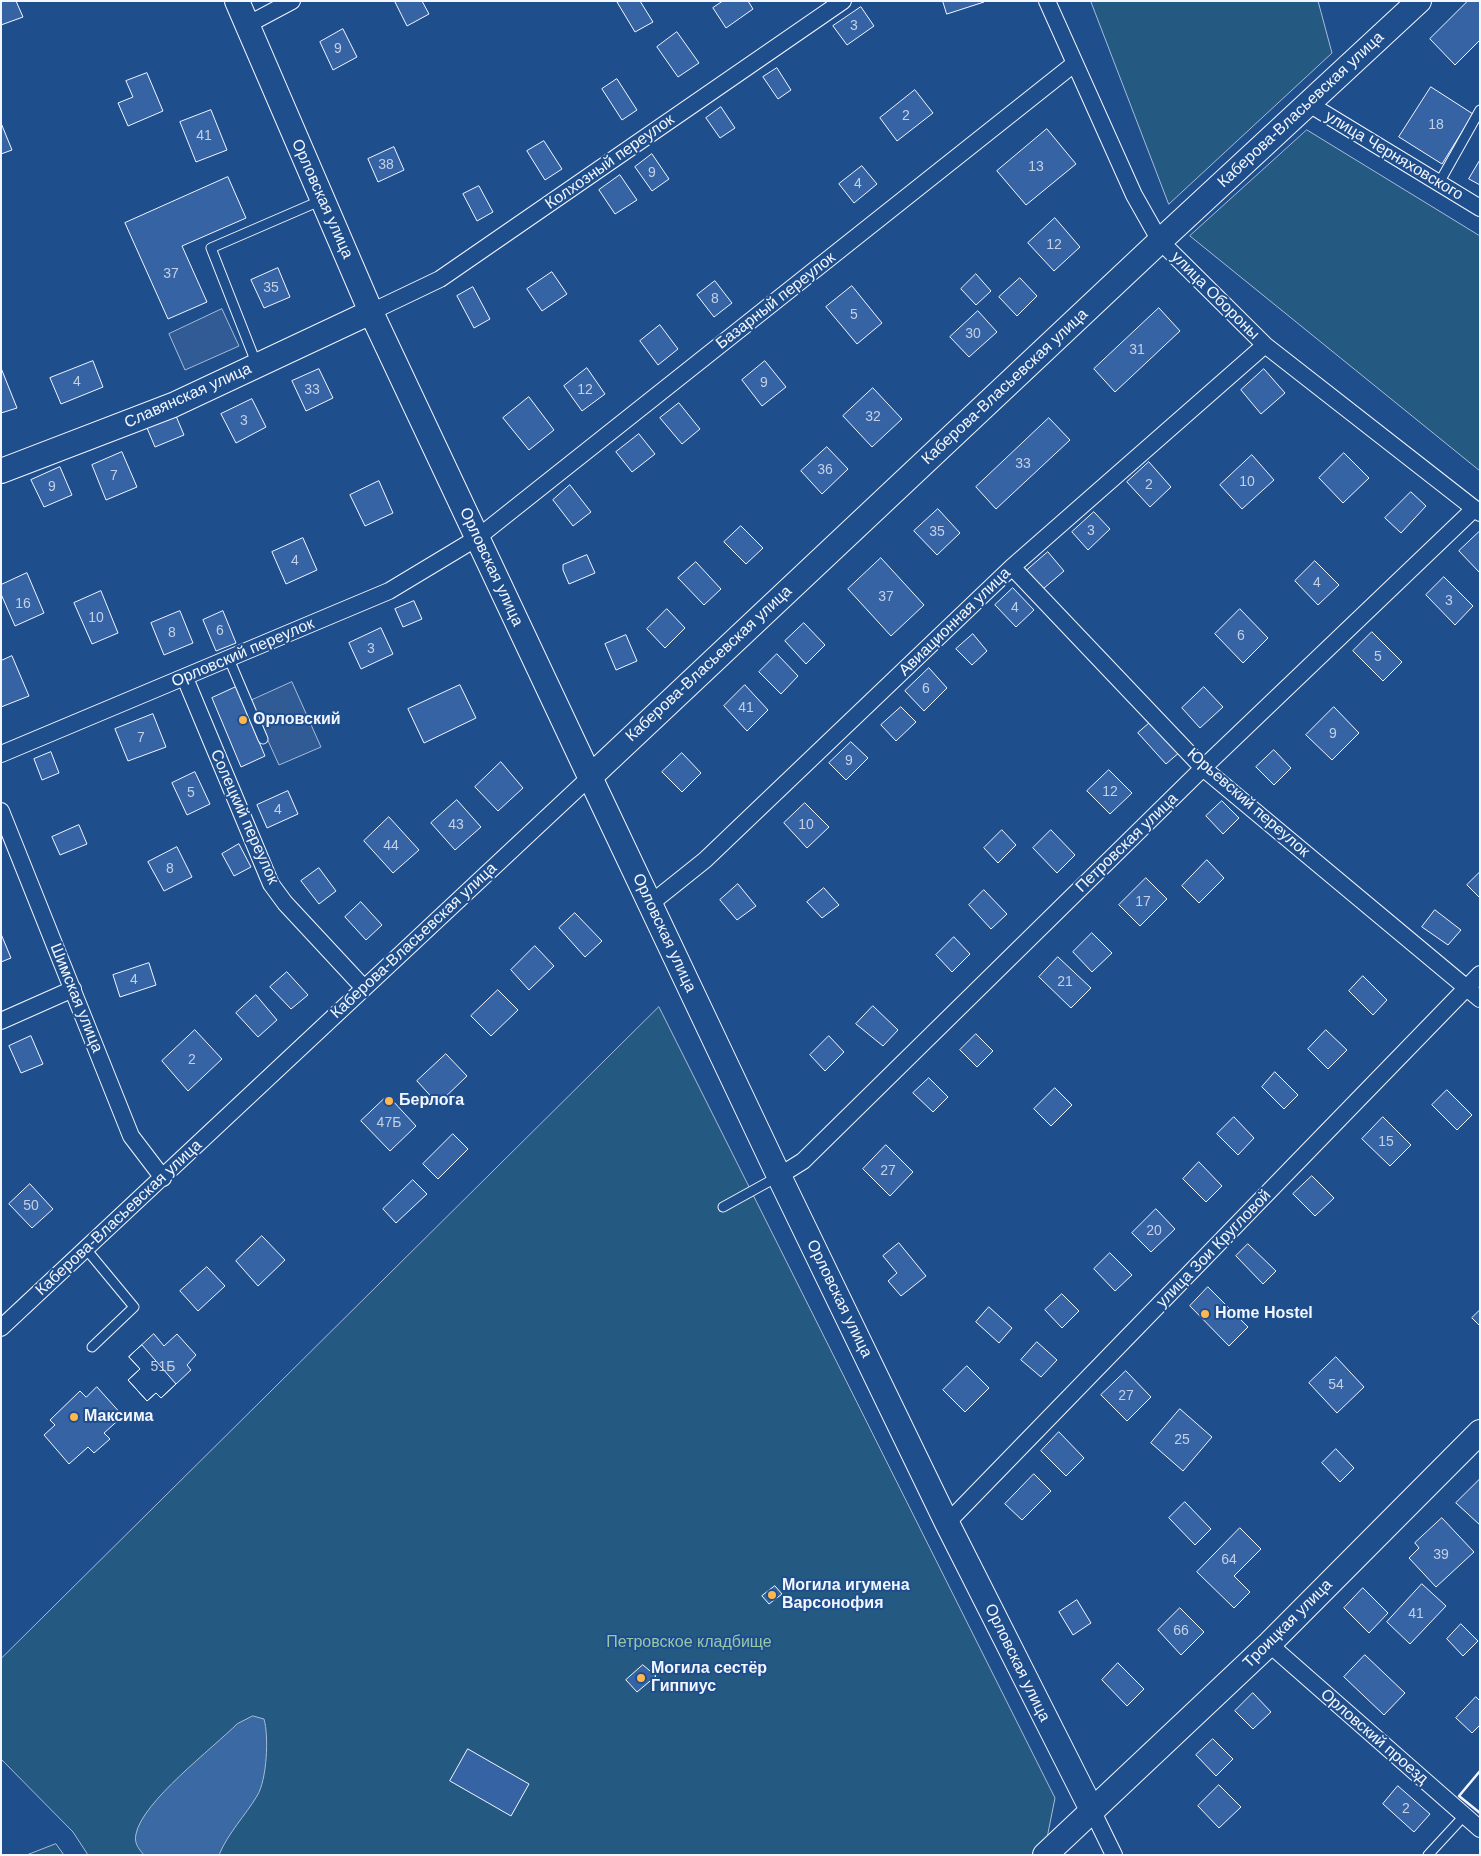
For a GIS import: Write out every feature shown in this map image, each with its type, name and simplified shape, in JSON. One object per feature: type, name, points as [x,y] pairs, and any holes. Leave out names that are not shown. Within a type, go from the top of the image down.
[{"type":"main road","name":"Орловская улица","points":[[236,1],[372,312],[650,904],[947,1523],[1093,1812]]},
{"type":"main road","name":"Каберова-Власьевская улица","points":[[590,777],[1160,241],[1419,1]]},
{"type":"main road","name":"Славянская улица","points":[[1,471],[173,405],[372,312]]},
{"type":"main road","name":"Троицкая улица","points":[[1046,1855],[1269,1644],[1480,1432]]},
{"type":"street","points":[[247,25],[292,1]]},
{"type":"street","name":"Колхозный переулок","points":[[372,312],[440,279],[843,1]]},
{"type":"street","name":"улица Обороны","points":[[1047,1],[1134,195],[1160,241],[1265,345],[1477,511]]},
{"type":"street","name":"Базарный переулок","points":[[477,538],[1074,64]]},
{"type":"street","name":"улица Черняховского","points":[[1309,104],[1480,208]]},
{"type":"street","name":"Авиационная улица","points":[[650,904],[705,860],[1012,567],[1265,345]]},
{"type":"street","name":"Петровская улица","points":[[779,1176],[803,1161],[1203,768],[1477,511]]},
{"type":"street","name":"Орловский переулок","points":[[1,754],[390,591],[477,538]]},
{"type":"street","name":"Юрьевский переулок","points":[[1012,567],[1203,768],[1480,999]]},
{"type":"street","name":"Солецкий переулок","points":[[185,678],[271,884],[285,903],[364,988]]},
{"type":"street","name":"Каберова-Власьевская улица","points":[[1,1328],[590,777]]},
{"type":"street","name":"Шимская улица","points":[[1,811],[131,1136],[163,1178]]},
{"type":"street","name":"улица Зои Кругловой","points":[[947,1523],[1480,974]]},
{"type":"street","points":[[1,1021],[73,989]]},
{"type":"street","name":"Орловский проезд","points":[[1269,1644],[1480,1829]]},
{"type":"street","name":"Орловская улица","points":[[1093,1812],[1114,1855]]},
{"type":"lane","points":[[1439,183],[1480,110]]},
{"type":"lane","points":[[257,365],[211,248],[323,200]]},
{"type":"lane","points":[[229,659],[263,739]]},
{"type":"lane","points":[[723,1207],[779,1176]]},
{"type":"lane","points":[[86,1249],[134,1307],[92,1347]]},
{"type":"lane","points":[[1428,1855],[1464,1816]]},
{"type":"green space","points":[[1091,1],[1318,1],[1332,53],[1169,204]]},
{"type":"green space","points":[[1307,130],[1480,236],[1480,471],[1190,236]]},
{"type":"green space","name":"Петровское кладбище","points":[[659,1007],[1055,1798],[1046,1843],[1031,1855],[88,1855],[73,1832],[1,1759],[1,1659]]},
{"type":"green space","points":[[56,1844],[64,1855],[27,1855]]},
{"type":"shaded area","points":[[222,309],[239,346],[185,370],[169,334]]},
{"type":"shaded area","points":[[292,682],[321,747],[279,765],[250,701]]},
{"type":"shaded area","points":[[253,1716],[264,1719],[266,1727],[266,1758],[263,1780],[257,1796],[227,1839],[219,1855],[144,1855],[137,1845],[136,1834],[141,1821],[151,1807],[164,1791],[237,1724]]},
{"type":"building","points":[[1,1],[16,1],[23,17],[1,25]]},
{"type":"building","points":[[422,1],[429,14],[407,26],[395,2]]},
{"type":"building","points":[[640,1],[653,22],[635,32],[617,2]]},
{"type":"building","points":[[723,1],[748,1],[753,9],[726,28],[713,8]]},
{"type":"building","points":[[943,1],[984,1],[984,2],[947,14]]},
{"type":"building","points":[[1468,1],[1480,1],[1480,40],[1455,65],[1430,39]]},
{"type":"building","points":[[861,7],[874,26],[847,45],[833,26]]},
{"type":"building","points":[[343,29],[357,57],[333,70],[320,42]]},
{"type":"building","points":[[677,32],[699,63],[678,77],[657,47]]},
{"type":"building","points":[[777,68],[791,90],[778,99],[763,77]]},
{"type":"building","points":[[147,73],[163,111],[128,126],[118,103],[133,97],[126,81]]},
{"type":"building","points":[[617,79],[637,110],[622,120],[602,89]]},
{"type":"building","points":[[1431,87],[1473,114],[1442,164],[1399,137]]},
{"type":"building","points":[[915,90],[933,113],[897,141],[880,118]]},
{"type":"building","points":[[721,107],[735,128],[720,138],[706,118]]},
{"type":"building","points":[[211,110],[227,150],[196,162],[180,122]]},
{"type":"building","points":[[1,123],[12,150],[1,154]]},
{"type":"building","points":[[1047,129],[1076,164],[1026,205],[997,171]]},
{"type":"building","points":[[544,141],[562,169],[545,180],[527,151]]},
{"type":"building","points":[[394,147],[404,170],[378,182],[368,159]]},
{"type":"building","points":[[652,154],[669,179],[652,191],[635,167]]},
{"type":"building","points":[[1480,160],[1480,185],[1469,179]]},
{"type":"building","points":[[862,166],[877,184],[854,203],[839,184]]},
{"type":"building","points":[[620,175],[637,200],[615,214],[599,190]]},
{"type":"building","points":[[228,177],[246,218],[182,246],[207,302],[168,319],[125,223]]},
{"type":"building","points":[[479,186],[493,212],[477,221],[463,194]]},
{"type":"building","points":[[1055,218],[1080,247],[1054,271],[1028,243]]},
{"type":"building","points":[[278,268],[290,297],[264,308],[251,280]]},
{"type":"building","points":[[552,272],[567,294],[542,311],[527,289]]},
{"type":"building","points":[[976,274],[991,291],[976,305],[961,289]]},
{"type":"building","points":[[1020,278],[1037,296],[1017,316],[999,297]]},
{"type":"building","points":[[715,281],[732,303],[714,317],[697,295]]},
{"type":"building","points":[[852,286],[882,323],[857,344],[826,307]]},
{"type":"building","points":[[473,287],[490,319],[474,328],[457,296]]},
{"type":"building","points":[[1159,308],[1180,331],[1115,392],[1094,369]]},
{"type":"building","points":[[978,311],[997,332],[969,357],[950,337]]},
{"type":"building","points":[[660,325],[678,349],[658,365],[640,341]]},
{"type":"building","points":[[93,361],[103,387],[61,404],[50,378]]},
{"type":"building","points":[[765,361],[786,387],[762,406],[742,380]]},
{"type":"building","points":[[1,368],[17,408],[1,413]]},
{"type":"building","points":[[587,368],[605,394],[582,411],[564,386]]},
{"type":"building","points":[[319,369],[333,398],[306,411],[292,381]]},
{"type":"building","points":[[1264,369],[1285,393],[1261,414],[1241,390]]},
{"type":"building","points":[[873,388],[902,419],[872,447],[843,416]]},
{"type":"building","points":[[529,397],[554,430],[529,450],[503,418]]},
{"type":"building","points":[[252,399],[266,427],[236,443],[221,414]]},
{"type":"building","points":[[679,403],[700,429],[682,444],[660,418]]},
{"type":"building","points":[[176,416],[184,435],[155,447],[147,428]]},
{"type":"building","points":[[1049,418],[1070,440],[996,509],[976,487]]},
{"type":"building","points":[[639,434],[655,454],[632,472],[616,452]]},
{"type":"building","points":[[827,447],[848,469],[822,494],[801,471]]},
{"type":"building","points":[[122,452],[137,487],[106,500],[92,465]]},
{"type":"building","points":[[1344,453],[1369,478],[1343,503],[1319,478]]},
{"type":"building","points":[[1252,455],[1274,480],[1242,509],[1220,485]]},
{"type":"building","points":[[1149,462],[1171,487],[1150,507],[1127,482]]},
{"type":"building","points":[[60,467],[72,495],[44,507],[31,480]]},
{"type":"building","points":[[379,481],[393,513],[365,526],[350,495]]},
{"type":"building","points":[[570,485],[591,512],[573,526],[553,500]]},
{"type":"building","points":[[1411,492],[1426,506],[1401,533],[1385,518]]},
{"type":"building","points":[[938,509],[960,533],[937,555],[914,531]]},
{"type":"building","points":[[1094,512],[1110,529],[1088,550],[1072,532]]},
{"type":"building","points":[[741,526],[763,548],[746,564],[724,542]]},
{"type":"building","points":[[1480,531],[1480,573],[1459,551]]},
{"type":"building","points":[[303,538],[317,570],[286,584],[272,552]]},
{"type":"building","points":[[1048,552],[1064,571],[1043,589],[1026,571]]},
{"type":"building","points":[[587,555],[595,573],[569,584],[563,570],[563,565]]},
{"type":"building","points":[[881,558],[924,605],[891,636],[848,589]]},
{"type":"building","points":[[1315,561],[1339,585],[1318,605],[1295,581]]},
{"type":"building","points":[[696,562],[721,589],[704,605],[678,578]]},
{"type":"building","points":[[27,573],[44,613],[15,626],[1,594],[1,585]]},
{"type":"building","points":[[1444,577],[1473,606],[1455,625],[1426,595]]},
{"type":"building","points":[[1013,588],[1034,610],[1016,627],[995,605]]},
{"type":"building","points":[[101,591],[118,633],[92,644],[74,603]]},
{"type":"building","points":[[414,601],[422,619],[403,627],[395,609]]},
{"type":"building","points":[[667,609],[685,628],[665,648],[647,629]]},
{"type":"building","points":[[1240,609],[1268,638],[1243,663],[1215,634]]},
{"type":"building","points":[[180,611],[193,643],[164,655],[151,623]]},
{"type":"building","points":[[223,611],[236,643],[216,651],[203,620]]},
{"type":"building","points":[[804,623],[825,645],[806,664],[785,641]]},
{"type":"building","points":[[381,628],[393,654],[361,669],[349,643]]},
{"type":"building","points":[[1372,632],[1402,662],[1383,681],[1353,651]]},
{"type":"building","points":[[973,634],[987,651],[972,665],[956,649]]},
{"type":"building","points":[[626,635],[637,661],[616,670],[605,644]]},
{"type":"building","points":[[777,654],[798,676],[781,694],[759,672]]},
{"type":"building","points":[[12,656],[29,696],[1,707],[1,661]]},
{"type":"building","points":[[929,668],[947,688],[924,711],[905,691]]},
{"type":"building","points":[[460,685],[476,718],[424,743],[408,709]]},
{"type":"building","points":[[745,685],[768,710],[747,731],[724,706]]},
{"type":"building","points":[[236,687],[265,756],[241,767],[212,698]]},
{"type":"building","points":[[1204,687],[1223,707],[1200,728],[1182,708]]},
{"type":"building","points":[[901,707],[916,722],[896,741],[881,725]]},
{"type":"building","points":[[1334,707],[1359,733],[1332,760],[1306,735]]},
{"type":"building","points":[[153,714],[166,747],[128,761],[115,729]]},
{"type":"building","points":[[1153,720],[1181,751],[1166,764],[1138,733]]},
{"type":"building","points":[[851,742],[868,758],[846,780],[829,763]]},
{"type":"building","points":[[1274,750],[1291,768],[1274,785],[1256,767]]},
{"type":"building","points":[[51,752],[59,773],[42,780],[34,759]]},
{"type":"building","points":[[682,753],[701,773],[682,792],[662,772]]},
{"type":"building","points":[[501,762],[523,788],[498,811],[475,787]]},
{"type":"building","points":[[1109,770],[1132,793],[1110,814],[1087,791]]},
{"type":"building","points":[[195,772],[210,804],[187,815],[172,783]]},
{"type":"building","points":[[288,791],[298,814],[267,828],[257,805]]},
{"type":"building","points":[[457,800],[481,827],[455,850],[431,823]]},
{"type":"building","points":[[1222,801],[1239,818],[1223,834],[1206,816]]},
{"type":"building","points":[[805,803],[829,827],[807,848],[784,823]]},
{"type":"building","points":[[389,817],[419,850],[393,873],[364,841]]},
{"type":"building","points":[[79,825],[87,844],[60,855],[52,837]]},
{"type":"building","points":[[1002,830],[1016,845],[998,863],[984,848]]},
{"type":"building","points":[[1051,830],[1075,855],[1057,873],[1033,848]]},
{"type":"building","points":[[239,844],[251,867],[234,876],[222,854]]},
{"type":"building","points":[[177,847],[192,877],[164,891],[148,862]]},
{"type":"building","points":[[1207,860],[1224,878],[1199,903],[1182,886]]},
{"type":"building","points":[[319,868],[336,891],[319,904],[301,881]]},
{"type":"building","points":[[1480,872],[1480,898],[1467,885]]},
{"type":"building","points":[[1146,878],[1167,899],[1140,926],[1119,905]]},
{"type":"building","points":[[738,884],[756,906],[737,920],[720,900]]},
{"type":"building","points":[[824,888],[839,905],[822,918],[807,902]]},
{"type":"building","points":[[984,890],[1007,914],[991,929],[969,905]]},
{"type":"building","points":[[361,902],[382,925],[366,940],[345,917]]},
{"type":"building","points":[[1435,910],[1461,930],[1448,945],[1422,927]]},
{"type":"building","points":[[575,913],[602,941],[585,957],[559,928]]},
{"type":"building","points":[[1092,933],[1112,953],[1092,972],[1073,952]]},
{"type":"building","points":[[1,934],[11,958],[1,962]]},
{"type":"building","points":[[954,937],[970,954],[952,972],[936,955]]},
{"type":"building","points":[[535,946],[554,966],[529,990],[511,970]]},
{"type":"building","points":[[1058,957],[1091,988],[1071,1008],[1039,977]]},
{"type":"building","points":[[149,963],[156,985],[120,997],[113,975]]},
{"type":"building","points":[[287,972],[308,995],[291,1009],[270,987]]},
{"type":"building","points":[[1363,976],[1387,1000],[1373,1015],[1349,991]]},
{"type":"building","points":[[498,990],[518,1010],[491,1036],[471,1016]]},
{"type":"building","points":[[256,995],[277,1020],[258,1037],[236,1013]]},
{"type":"building","points":[[873,1006],[898,1030],[883,1046],[856,1024]]},
{"type":"building","points":[[195,1030],[222,1059],[188,1091],[162,1061]]},
{"type":"building","points":[[1326,1030],[1347,1050],[1328,1069],[1308,1049]]},
{"type":"building","points":[[976,1034],[993,1051],[977,1067],[960,1050]]},
{"type":"building","points":[[31,1036],[43,1064],[21,1073],[9,1046]]},
{"type":"building","points":[[829,1036],[844,1052],[825,1071],[810,1055]]},
{"type":"building","points":[[446,1054],[467,1076],[438,1104],[417,1081]]},
{"type":"building","points":[[1275,1072],[1298,1095],[1284,1109],[1262,1087]]},
{"type":"building","points":[[929,1078],[948,1097],[933,1112],[913,1093]]},
{"type":"building","points":[[1055,1088],[1072,1105],[1051,1126],[1034,1109]]},
{"type":"building","points":[[1447,1090],[1472,1115],[1457,1130],[1432,1105]]},
{"type":"building","points":[[384,1099],[392,1100],[416,1126],[390,1151],[361,1121]]},
{"type":"building","points":[[1234,1117],[1254,1138],[1238,1155],[1217,1134]]},
{"type":"building","points":[[1383,1117],[1411,1145],[1390,1166],[1362,1139]]},
{"type":"building","points":[[453,1134],[468,1149],[438,1179],[423,1164]]},
{"type":"building","points":[[886,1145],[913,1172],[890,1196],[863,1169]]},
{"type":"building","points":[[1199,1162],[1222,1186],[1206,1202],[1183,1179]]},
{"type":"building","points":[[1312,1176],[1334,1198],[1315,1216],[1293,1194]]},
{"type":"building","points":[[413,1180],[427,1194],[396,1223],[383,1209]]},
{"type":"building","points":[[30,1184],[53,1209],[32,1228],[9,1204]]},
{"type":"building","points":[[1156,1209],[1175,1229],[1151,1252],[1132,1233]]},
{"type":"building","points":[[262,1236],[285,1260],[258,1286],[236,1261]]},
{"type":"building","points":[[899,1243],[926,1276],[901,1296],[888,1281],[897,1273],[883,1256]]},
{"type":"building","points":[[1248,1244],[1276,1271],[1263,1284],[1236,1256]]},
{"type":"building","points":[[1110,1253],[1132,1275],[1115,1291],[1094,1269]]},
{"type":"building","points":[[207,1267],[225,1286],[198,1311],[180,1291]]},
{"type":"building","points":[[1208,1287],[1248,1327],[1229,1346],[1190,1306]]},
{"type":"building","points":[[1062,1294],[1079,1311],[1062,1328],[1045,1310]]},
{"type":"building","points":[[989,1307],[1012,1328],[999,1343],[976,1322]]},
{"type":"building","points":[[1480,1310],[1480,1326],[1472,1318]]},
{"type":"building","points":[[154,1334],[164,1346],[177,1334],[196,1355],[187,1365],[191,1370],[161,1398],[156,1393],[147,1401],[128,1380],[140,1369],[129,1357]]},
{"type":"building","points":[[1037,1342],[1057,1360],[1041,1377],[1021,1360]]},
{"type":"building","points":[[142,1345],[176,1384],[161,1398],[156,1393],[147,1401],[128,1380],[140,1369],[129,1357]]},
{"type":"building","points":[[1336,1357],[1364,1387],[1337,1413],[1309,1383]]},
{"type":"building","points":[[967,1366],[989,1388],[965,1412],[943,1390]]},
{"type":"building","points":[[1126,1371],[1151,1397],[1127,1421],[1101,1395]]},
{"type":"building","points":[[97,1387],[123,1416],[104,1433],[110,1439],[94,1453],[88,1447],[69,1464],[44,1435],[55,1425],[50,1420],[80,1391],[86,1397]]},
{"type":"building","points":[[1180,1409],[1212,1437],[1183,1471],[1151,1443]]},
{"type":"building","points":[[1059,1432],[1084,1458],[1066,1476],[1041,1451]]},
{"type":"building","points":[[1336,1449],[1354,1468],[1340,1482],[1322,1463]]},
{"type":"building","points":[[1034,1474],[1051,1491],[1022,1520],[1005,1504]]},
{"type":"building","points":[[1480,1479],[1480,1525],[1456,1503]]},
{"type":"building","points":[[1185,1502],[1211,1529],[1195,1545],[1169,1518]]},
{"type":"building","points":[[1442,1518],[1474,1552],[1436,1587],[1409,1558],[1419,1548],[1415,1543]]},
{"type":"building","points":[[1240,1528],[1261,1549],[1234,1576],[1250,1592],[1234,1608],[1197,1572]]},
{"type":"building","points":[[1422,1584],[1446,1606],[1410,1644],[1387,1622]]},
{"type":"building","name":"Могила игумена Варсонофия","points":[[775,1586],[782,1594],[769,1604],[762,1596]]},
{"type":"building","points":[[1363,1588],[1388,1613],[1369,1633],[1344,1608]]},
{"type":"building","points":[[1077,1600],[1091,1623],[1073,1635],[1059,1612]]},
{"type":"building","points":[[1180,1608],[1204,1632],[1181,1655],[1158,1630]]},
{"type":"building","points":[[1461,1624],[1478,1641],[1463,1656],[1447,1639]]},
{"type":"building","points":[[1365,1655],[1405,1693],[1384,1715],[1344,1677]]},
{"type":"building","points":[[1118,1663],[1144,1689],[1127,1706],[1102,1680]]},
{"type":"building","name":"Могила сестёр Гиппиус","points":[[643,1665],[656,1676],[637,1692],[626,1680]]},
{"type":"building","points":[[1253,1693],[1271,1712],[1253,1729],[1235,1711]]},
{"type":"building","points":[[1476,1697],[1480,1701],[1480,1725],[1472,1733],[1456,1718]]},
{"type":"building","points":[[1213,1739],[1233,1759],[1216,1776],[1196,1755]]},
{"type":"building","points":[[468,1749],[529,1784],[511,1816],[450,1781]]},
{"type":"building","points":[[1219,1785],[1241,1807],[1219,1828],[1198,1806]]},
{"type":"building","points":[[1398,1786],[1430,1814],[1414,1832],[1383,1804]]},
{"type":"wall","points":[[1480,1771],[1459,1796],[1480,1813]]},
{"type":"place","name":"Орловский","points":[[243,720]]},
{"type":"place","name":"Берлога","points":[[389,1101]]},
{"type":"place","name":"Home Hostel","points":[[1205,1314]]},
{"type":"place","name":"Максима","points":[[74,1417]]},
{"type":"place","name":"Могила игумена Варсонофия","points":[[772,1595]]},
{"type":"place","name":"Могила сестёр Гиппиус","points":[[641,1678]]}]
